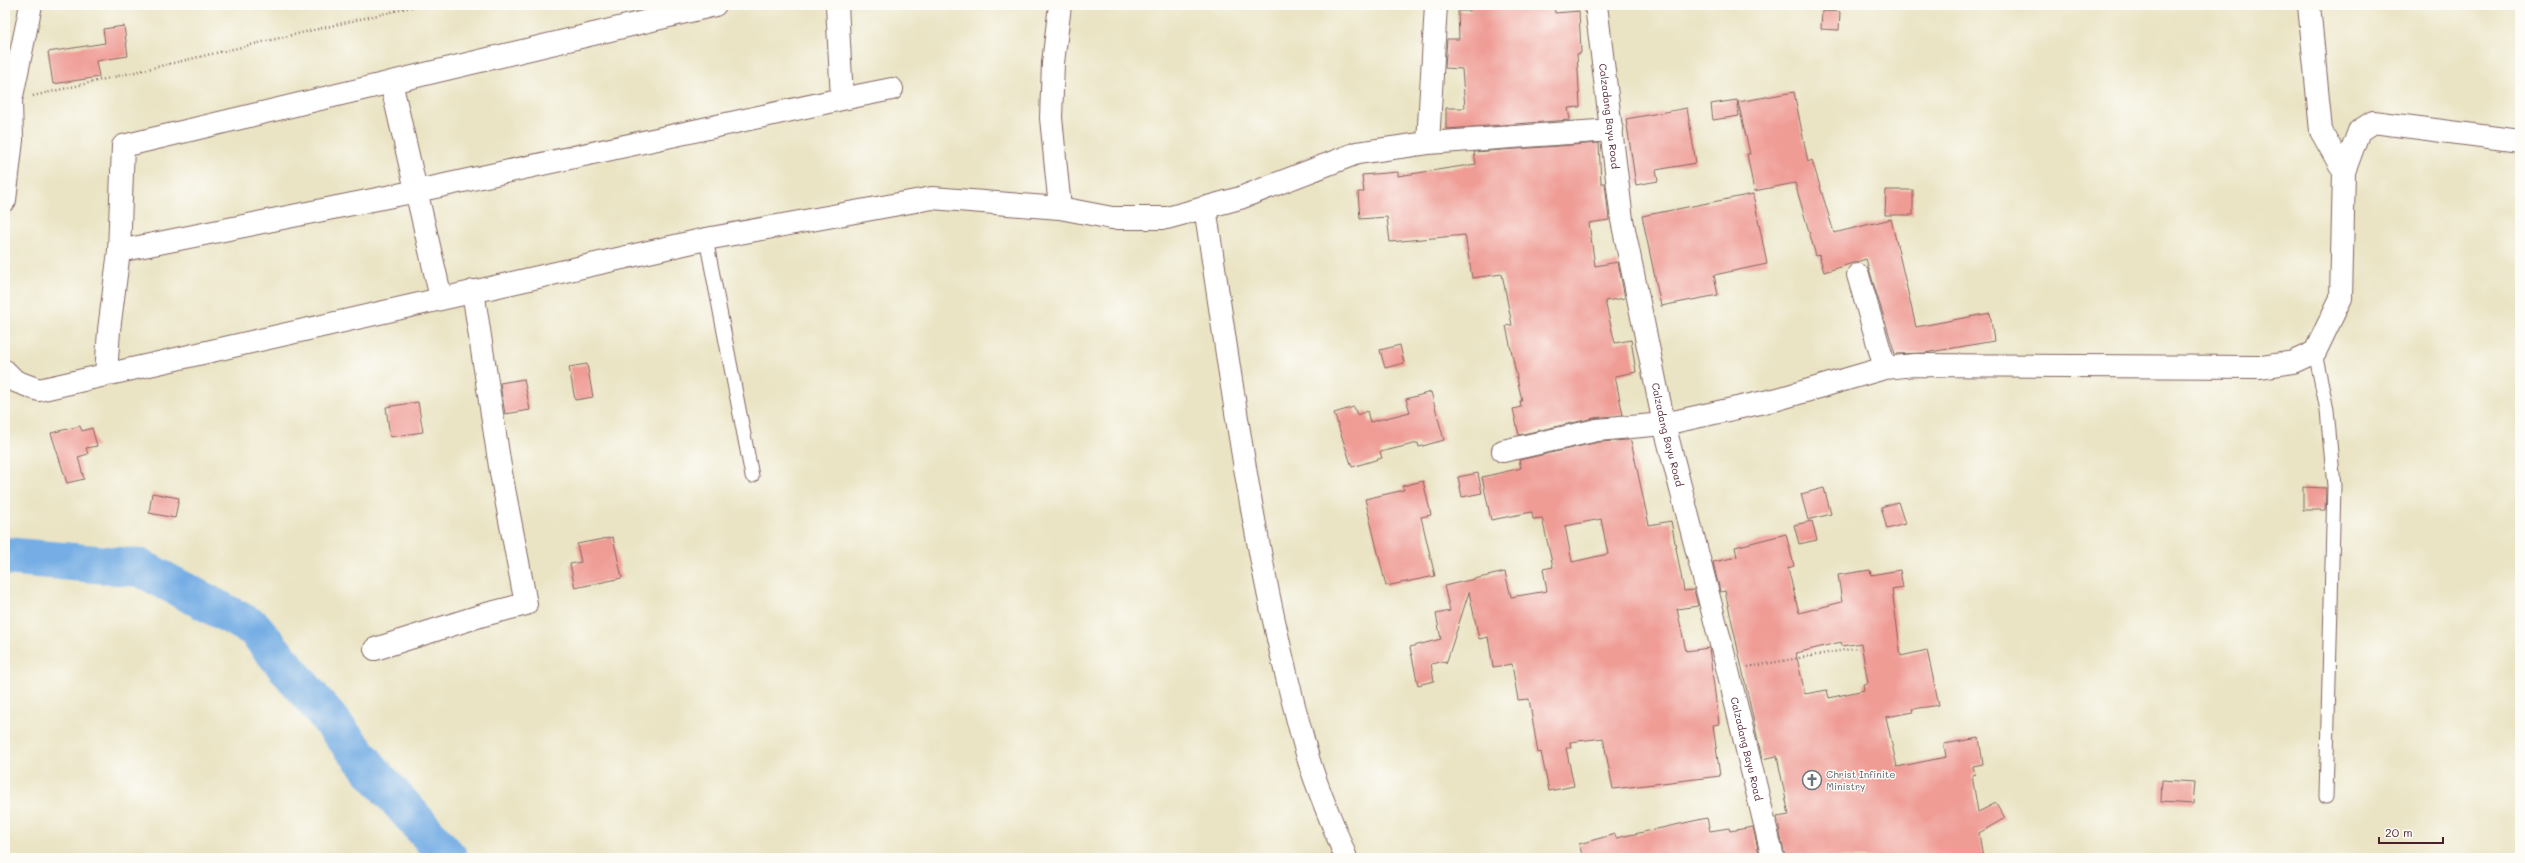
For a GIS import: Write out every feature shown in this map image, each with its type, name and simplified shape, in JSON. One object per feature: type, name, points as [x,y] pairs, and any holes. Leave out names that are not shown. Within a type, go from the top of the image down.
[{"type":"street","points":[[5,200],[11,101],[31,5]]},
{"type":"street","points":[[106,374],[109,330],[119,251],[123,146],[715,5]]},
{"type":"street","points":[[837,5],[842,99]]},
{"type":"street","points":[[1060,5],[1053,63],[1051,118],[1060,208]]},
{"type":"street","points":[[1428,143],[1436,5]]},
{"type":"street","name":"Calzadang Bayu Road","points":[[1596,5],[1622,220],[1664,424],[1728,671],[1773,858]]},
{"type":"street","points":[[2309,5],[2322,131],[2344,172]]},
{"type":"street","points":[[391,82],[441,298]]},
{"type":"street","points":[[119,251],[417,192],[892,89]]},
{"type":"street","points":[[1503,451],[1598,430],[1664,424],[1778,399],[1885,368],[1914,365],[2261,367],[2293,362],[2315,352],[2341,298],[2344,172],[2359,131],[2372,122],[2520,141]]},
{"type":"street","points":[[5,371],[14,381],[39,390],[706,239],[932,198],[1060,208],[1084,214],[1132,220],[1167,218],[1240,198],[1357,153],[1428,143],[1612,130]]},
{"type":"street","points":[[1204,207],[1257,531],[1286,674],[1310,763],[1346,858]]},
{"type":"street","points":[[1858,275],[1885,368]]},
{"type":"street","points":[[375,648],[483,615],[526,604],[501,473],[474,291]]},
{"type":"lane","points":[[706,239],[752,476]]},
{"type":"lane","points":[[2315,352],[2327,410],[2334,486],[2326,797]]},
{"type":"path","points":[[11,101],[420,5]]},
{"type":"path","points":[[1728,671],[1856,648]]},
{"type":"building","points":[[1470,5],[1554,5],[1555,13],[1579,11],[1581,53],[1577,54],[1580,107],[1568,108],[1570,120],[1446,129],[1446,108],[1465,108],[1462,69],[1445,68],[1447,39],[1459,39],[1458,11],[1470,11]]},
{"type":"building","points":[[1822,11],[1840,12],[1839,30],[1821,29]]},
{"type":"building","points":[[124,26],[128,56],[96,61],[99,77],[53,84],[48,52],[105,43],[103,29]]},
{"type":"building","points":[[1794,92],[1808,162],[1812,160],[1834,233],[1891,219],[1916,327],[1990,313],[1994,341],[1925,353],[1895,354],[1866,259],[1824,272],[1819,255],[1816,256],[1795,183],[1754,191],[1747,154],[1750,154],[1738,102]]},
{"type":"building","points":[[1737,100],[1739,116],[1713,120],[1711,104]]},
{"type":"building","points":[[1687,108],[1696,163],[1656,170],[1658,181],[1636,185],[1626,119]]},
{"type":"building","points":[[1599,143],[1601,183],[1605,183],[1609,220],[1589,223],[1595,266],[1618,262],[1625,298],[1605,301],[1615,343],[1631,340],[1636,372],[1615,376],[1623,415],[1594,418],[1519,435],[1513,409],[1521,407],[1520,401],[1522,401],[1506,326],[1512,325],[1502,274],[1472,278],[1465,235],[1390,242],[1387,217],[1360,219],[1358,192],[1364,192],[1362,175],[1398,172],[1398,176],[1476,164],[1474,152]]},
{"type":"building","points":[[1886,190],[1913,190],[1913,215],[1885,215]]},
{"type":"building","points":[[1753,194],[1767,264],[1714,275],[1718,295],[1661,306],[1642,216]]},
{"type":"building","points":[[1400,345],[1404,363],[1385,368],[1380,350]]},
{"type":"building","points":[[587,364],[593,397],[575,400],[569,367]]},
{"type":"building","points":[[524,379],[530,410],[505,414],[500,383]]},
{"type":"building","points":[[1431,392],[1444,440],[1419,447],[1418,443],[1380,452],[1382,458],[1352,467],[1334,413],[1354,407],[1357,415],[1367,411],[1370,422],[1410,412],[1406,399]]},
{"type":"building","points":[[418,402],[423,432],[390,437],[386,407]]},
{"type":"building","points":[[80,426],[82,431],[92,428],[97,446],[86,448],[88,454],[78,457],[84,479],[67,483],[51,433]]},
{"type":"building","points":[[1631,441],[1649,525],[1671,521],[1684,591],[1694,590],[1698,606],[1677,609],[1686,651],[1709,648],[1719,724],[1713,725],[1720,776],[1613,789],[1603,738],[1570,742],[1571,748],[1566,748],[1574,786],[1549,791],[1541,752],[1538,753],[1529,699],[1518,700],[1512,664],[1493,667],[1488,637],[1479,639],[1469,592],[1446,664],[1446,661],[1431,664],[1434,681],[1418,685],[1410,647],[1441,639],[1436,614],[1450,611],[1444,586],[1505,572],[1511,597],[1547,591],[1543,569],[1553,567],[1542,518],[1533,519],[1532,512],[1491,520],[1482,477],[1521,468],[1519,460],[1599,442]],"holes":[[[1601,519],[1608,554],[1572,562],[1565,526]]]},
{"type":"building","points":[[1478,473],[1482,493],[1462,497],[1458,477]]},
{"type":"building","points":[[1423,481],[1431,515],[1421,517],[1435,576],[1386,586],[1365,499],[1404,490],[1402,486]]},
{"type":"building","points":[[2303,487],[2326,488],[2325,510],[2303,510]]},
{"type":"building","points":[[1824,488],[1831,514],[1808,520],[1801,494]]},
{"type":"building","points":[[152,493],[179,498],[175,518],[149,513]]},
{"type":"building","points":[[1898,502],[1905,524],[1887,529],[1881,507]]},
{"type":"building","points":[[1812,521],[1817,540],[1799,544],[1794,525]]},
{"type":"building","points":[[1786,534],[1794,566],[1788,568],[1799,613],[1842,602],[1838,575],[1870,570],[1871,575],[1900,570],[1903,588],[1892,590],[1901,656],[1927,650],[1939,705],[1913,709],[1914,712],[1886,717],[1897,767],[1946,757],[1944,744],[1979,738],[1983,764],[1973,766],[1975,774],[1972,775],[1978,812],[1996,803],[2005,818],[1979,833],[1983,858],[1785,858],[1777,817],[1789,815],[1777,756],[1762,759],[1725,591],[1720,592],[1713,562],[1737,557],[1735,547]],"holes":[[[1841,642],[1842,646],[1861,643],[1868,683],[1863,684],[1864,690],[1829,698],[1827,690],[1805,694],[1796,653]]]},
{"type":"building","points":[[613,537],[622,578],[575,588],[570,564],[581,562],[577,544]]},
{"type":"building","points":[[2162,780],[2195,782],[2193,804],[2161,802]]},
{"type":"building","points":[[1707,818],[1710,831],[1729,828],[1730,831],[1753,827],[1760,858],[1583,858],[1579,844],[1615,834],[1616,838]]},
{"type":"waterway","points":[[5,556],[141,568],[254,628],[373,772],[449,858]]},
{"type":"place","name":"Christ Infinite Ministry","points":[[1812,780]]}]
